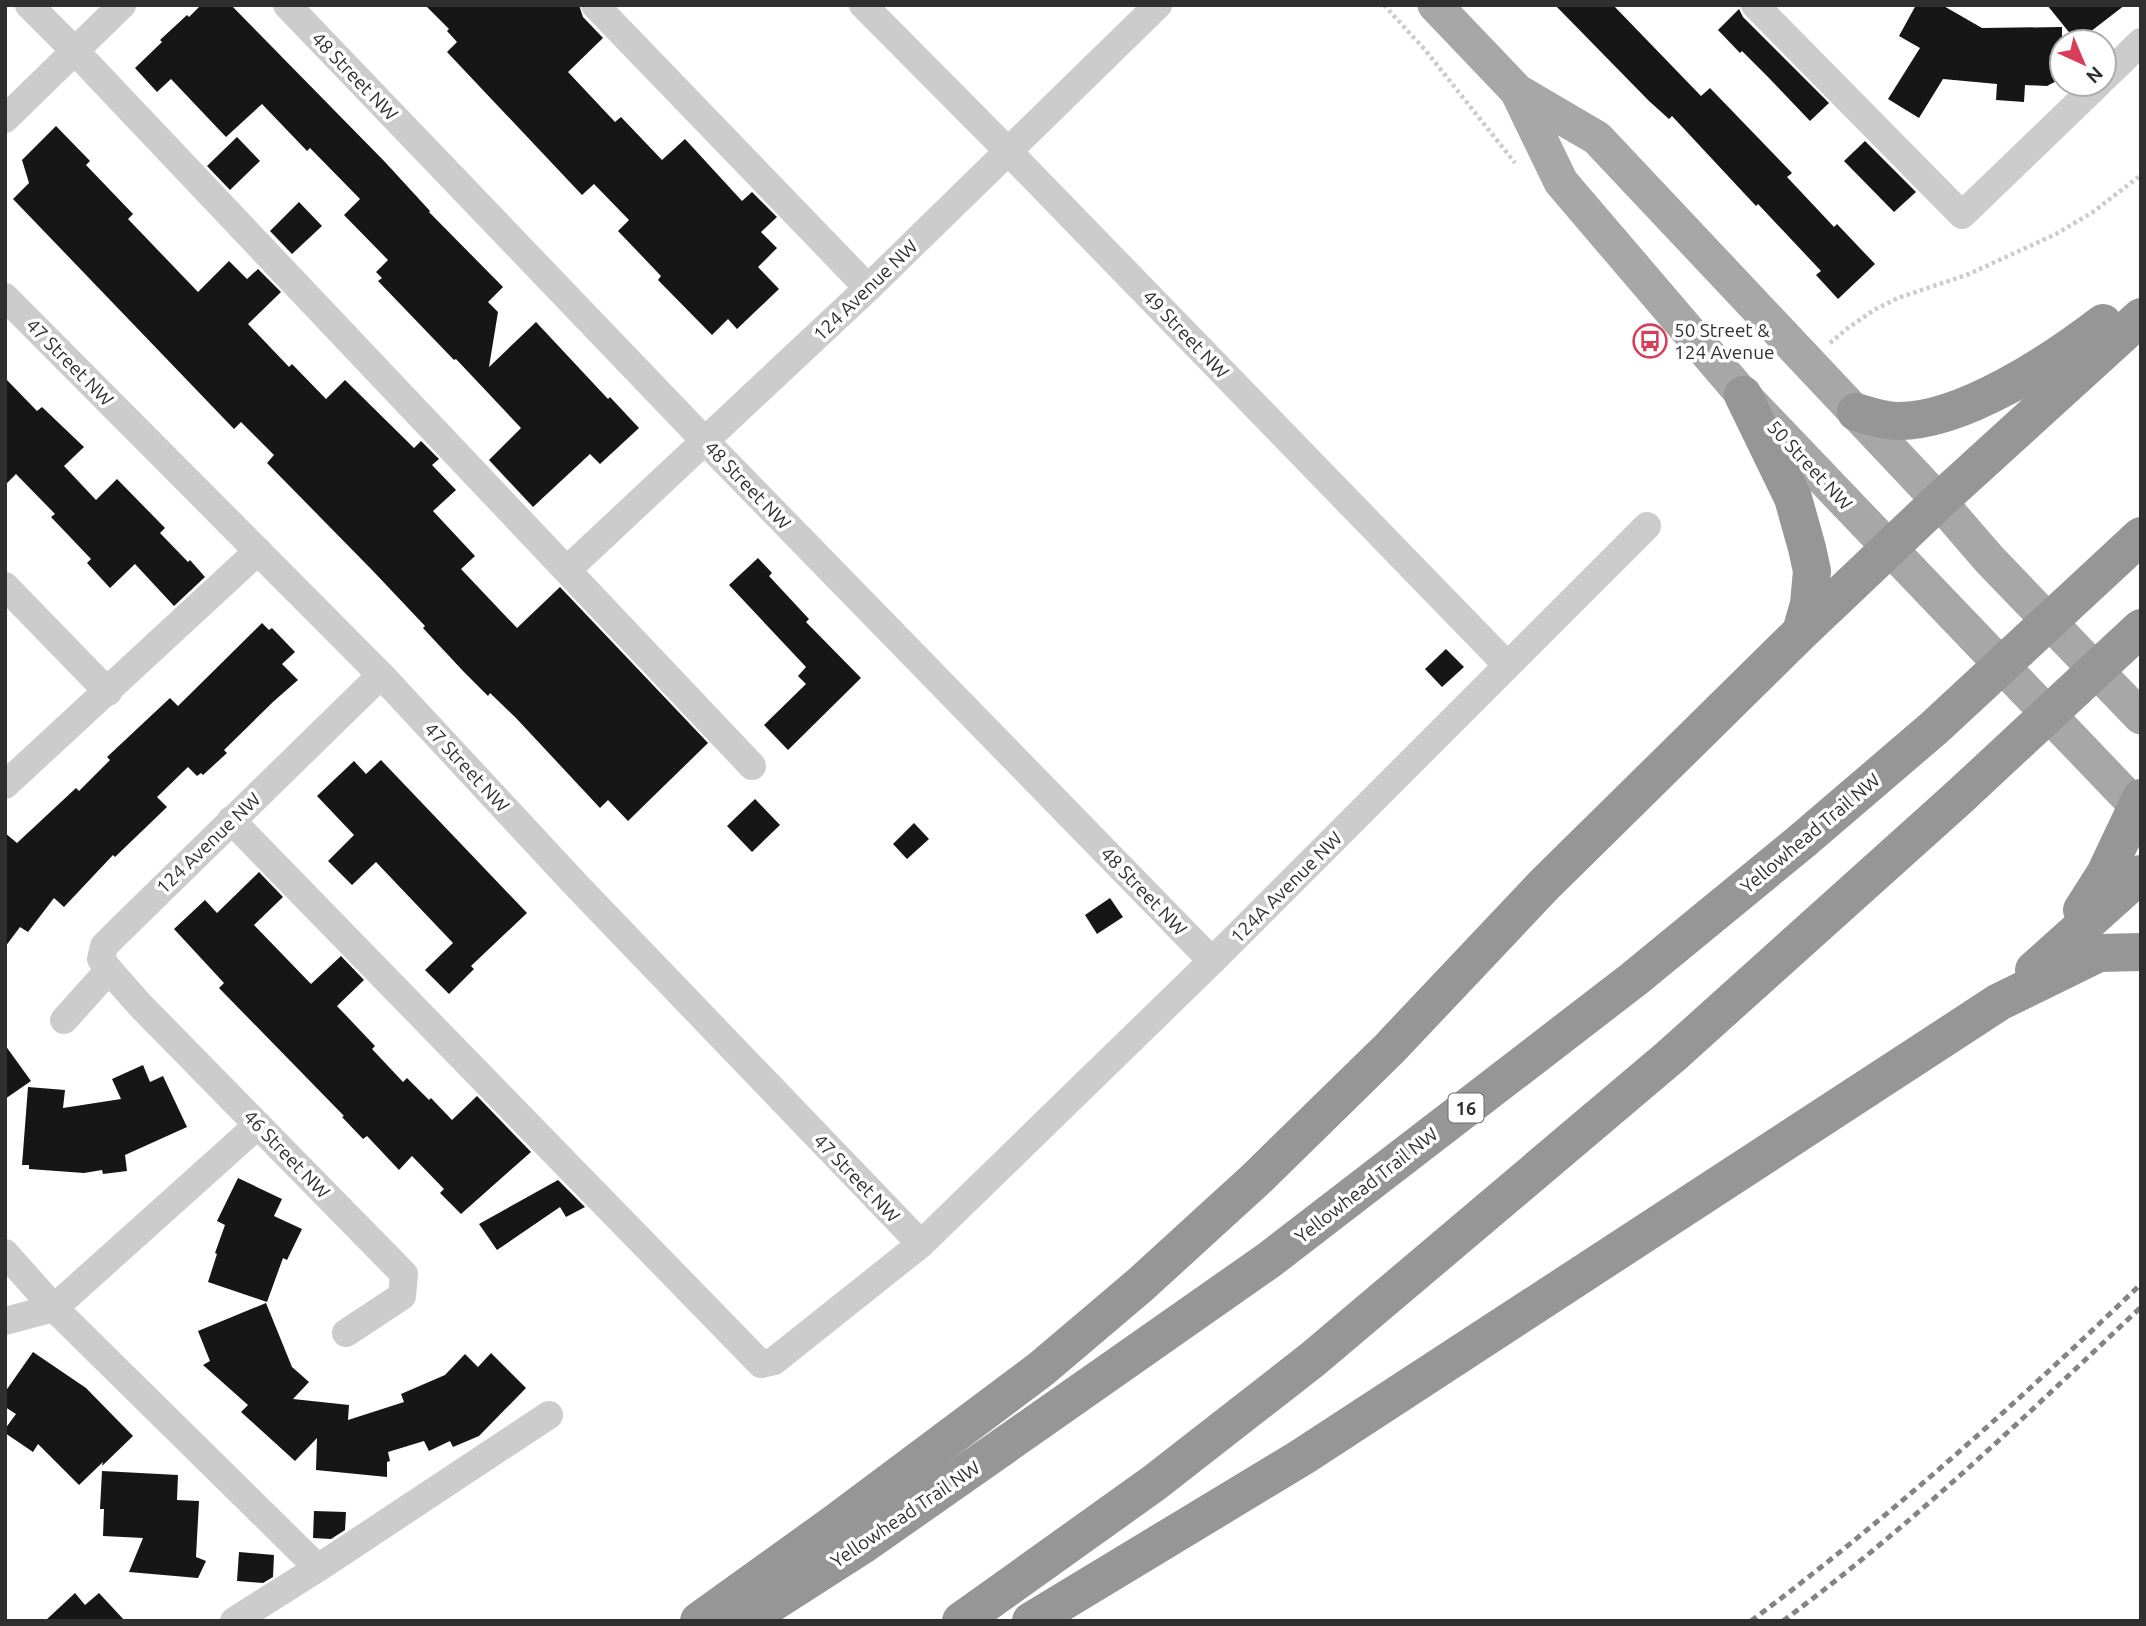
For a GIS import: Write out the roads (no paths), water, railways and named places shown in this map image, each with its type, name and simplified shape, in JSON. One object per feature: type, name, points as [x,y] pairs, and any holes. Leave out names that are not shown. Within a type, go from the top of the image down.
[{"type":"highway","points":[[1856,412],[1897,421],[1918,419],[1982,398],[2054,358],[2141,295]]},
{"type":"highway","points":[[699,1621],[1041,1369],[1140,1285],[1255,1180],[1389,1049],[1544,885],[1801,632],[1889,547],[2141,317]]},
{"type":"highway","points":[[1743,395],[1793,498],[1807,548],[1812,571],[1810,604],[1801,632]]},
{"type":"highway","name":"Yellowhead Trail NW","points":[[744,1621],[864,1544],[1269,1260],[1634,979],[1934,728],[2141,536]]},
{"type":"highway","points":[[961,1621],[1154,1483],[1314,1359],[1670,1057],[1957,799],[2141,628]]},
{"type":"highway","points":[[2056,950],[2105,874],[2133,799]]},
{"type":"highway","points":[[1999,1002],[2141,874]]},
{"type":"highway","points":[[1031,1621],[1302,1457],[1999,1002],[2099,953],[2141,951]]},
{"type":"main road","name":"50 Street NW","points":[[1435,5],[1517,92],[1597,138],[1939,501],[1989,559],[2141,717]]},
{"type":"main road","name":"50 Street NW","points":[[1517,92],[1561,182],[1743,395],[2133,799]]},
{"type":"street","points":[[29,5],[752,766]]},
{"type":"street","points":[[5,118],[122,5]]},
{"type":"street","name":"48 Street NW","points":[[287,5],[705,441],[1212,961]]},
{"type":"street","points":[[594,5],[868,288]]},
{"type":"street","name":"49 Street NW","points":[[863,5],[1507,665]]},
{"type":"street","name":"124 Avenue NW","points":[[567,570],[868,288],[1158,5]]},
{"type":"street","points":[[1755,5],[1962,215],[2083,98]]},
{"type":"street","points":[[2118,65],[2141,43]]},
{"type":"street","name":"47 Street NW","points":[[5,298],[382,675],[578,887],[921,1244]]},
{"type":"street","name":"124A Avenue NW","points":[[231,820],[761,1364],[774,1361],[921,1244],[1212,961],[1647,526]]},
{"type":"street","points":[[5,785],[258,551]]},
{"type":"street","points":[[5,586],[108,692]]},
{"type":"street","name":"124 Avenue NW","points":[[109,970],[101,959],[104,946],[382,675]]},
{"type":"street","points":[[64,1020],[109,970]]},
{"type":"street","name":"46 Street NW","points":[[109,970],[140,1005],[404,1274],[401,1296],[346,1334]]},
{"type":"street","points":[[5,1321],[54,1308],[258,1125]]},
{"type":"street","points":[[5,1253],[54,1308],[318,1568]]},
{"type":"street","points":[[234,1621],[549,1415]]},
{"type":"railway","points":[[1751,1621],[1853,1542],[1951,1458],[2141,1284]]},
{"type":"railway","points":[[1783,1621],[1922,1509],[2141,1307]]},
{"type":"place","name":"50 Street & 124 Avenue","points":[[1650,341]]}]
